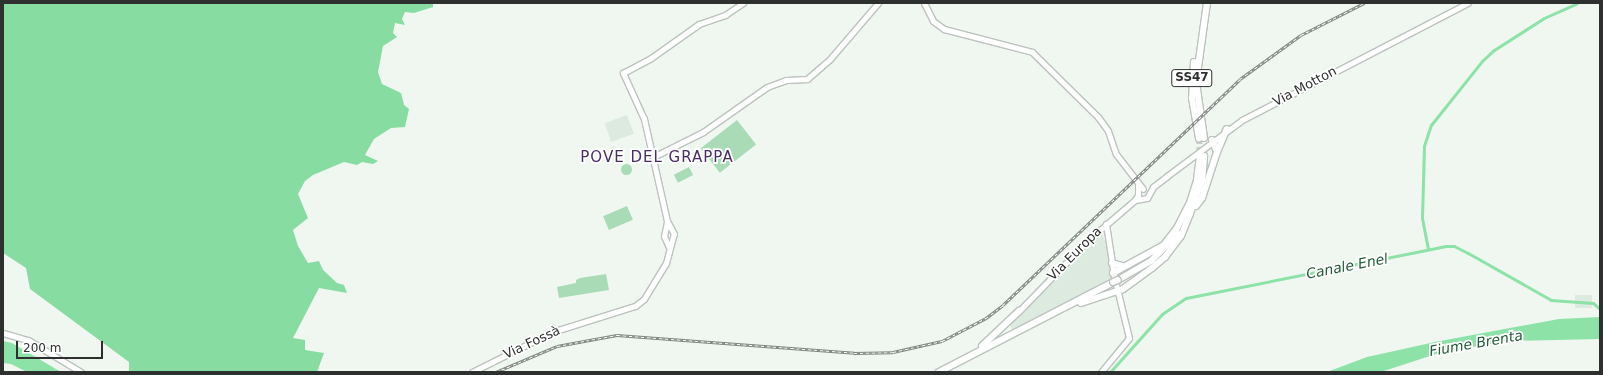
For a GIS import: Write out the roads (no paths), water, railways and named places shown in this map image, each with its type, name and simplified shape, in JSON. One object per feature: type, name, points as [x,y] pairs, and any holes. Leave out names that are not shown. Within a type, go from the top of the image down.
[{"type":"highway","name":"SS47","points":[[1201,138],[1192,81],[1206,3]]},
{"type":"highway","points":[[1216,152],[1227,130]]},
{"type":"highway","points":[[938,372],[1115,278],[1146,264],[1163,250],[1202,198],[1216,152],[1217,146],[1212,140]]},
{"type":"highway","points":[[995,342],[1064,308],[1145,260],[1164,245],[1181,222],[1190,203],[1202,156],[1202,181],[1186,228],[1165,257],[1118,291],[1064,308]]},
{"type":"highway","points":[[1115,278],[1122,266],[1164,245]]},
{"type":"highway","points":[[1112,263],[1122,266]]},
{"type":"highway","points":[[970,355],[1019,311]]},
{"type":"main road","points":[[667,239],[673,238],[668,231],[653,157],[641,110],[622,76],[624,72],[651,58],[698,24],[725,15],[742,3]]},
{"type":"main road","points":[[653,157],[666,149],[703,132],[767,87],[791,80],[807,79],[830,59],[878,3]]},
{"type":"main road","points":[[924,3],[933,21],[944,29],[1032,52],[1098,117],[1108,131],[1116,154],[1147,198],[1135,200]]},
{"type":"main road","name":"Via Motton","points":[[1143,192],[1153,187],[1212,140],[1227,130],[1468,3]]},
{"type":"main road","points":[[651,149],[666,149]]},
{"type":"main road","points":[[1143,192],[1143,199]]},
{"type":"main road","name":"Via Europa","points":[[1019,311],[1105,225],[1143,192]]},
{"type":"main road","points":[[1108,239],[1115,216]]},
{"type":"main road","points":[[1101,372],[1129,338],[1115,278],[1105,225]]},
{"type":"main road","points":[[668,231],[664,236],[667,239],[669,247]]},
{"type":"main road","name":"Via Fossà","points":[[472,372],[552,332],[640,303],[666,263],[669,247],[673,238]]},
{"type":"main road","points":[[3,333],[28,340],[81,372]]},
{"type":"water","name":"Fiume Brenta","points":[[1600,317],[1599,339],[1508,341],[1442,352],[1381,372],[1327,372],[1367,357],[1435,342],[1559,319]]},
{"type":"water","points":[[3,341],[12,343],[61,372],[27,372],[11,364],[3,363]]},
{"type":"waterway","points":[[1428,249],[1422,218],[1424,146],[1431,125],[1482,61],[1494,50],[1544,18],[1577,3]]},
{"type":"waterway","name":"Canale Enel","points":[[1110,372],[1162,314],[1186,298],[1446,246],[1454,246],[1468,253],[1551,300],[1593,303],[1600,309]]},
{"type":"tunnel","points":[[1199,138],[1200,156]]},
{"type":"railway","points":[[496,372],[557,346],[617,335],[854,353],[893,352],[942,341],[986,318],[1003,305],[1240,79],[1301,35],[1364,3]]},
{"type":"district","name":"POVE DEL GRAPPA","points":[[657,158]]}]
